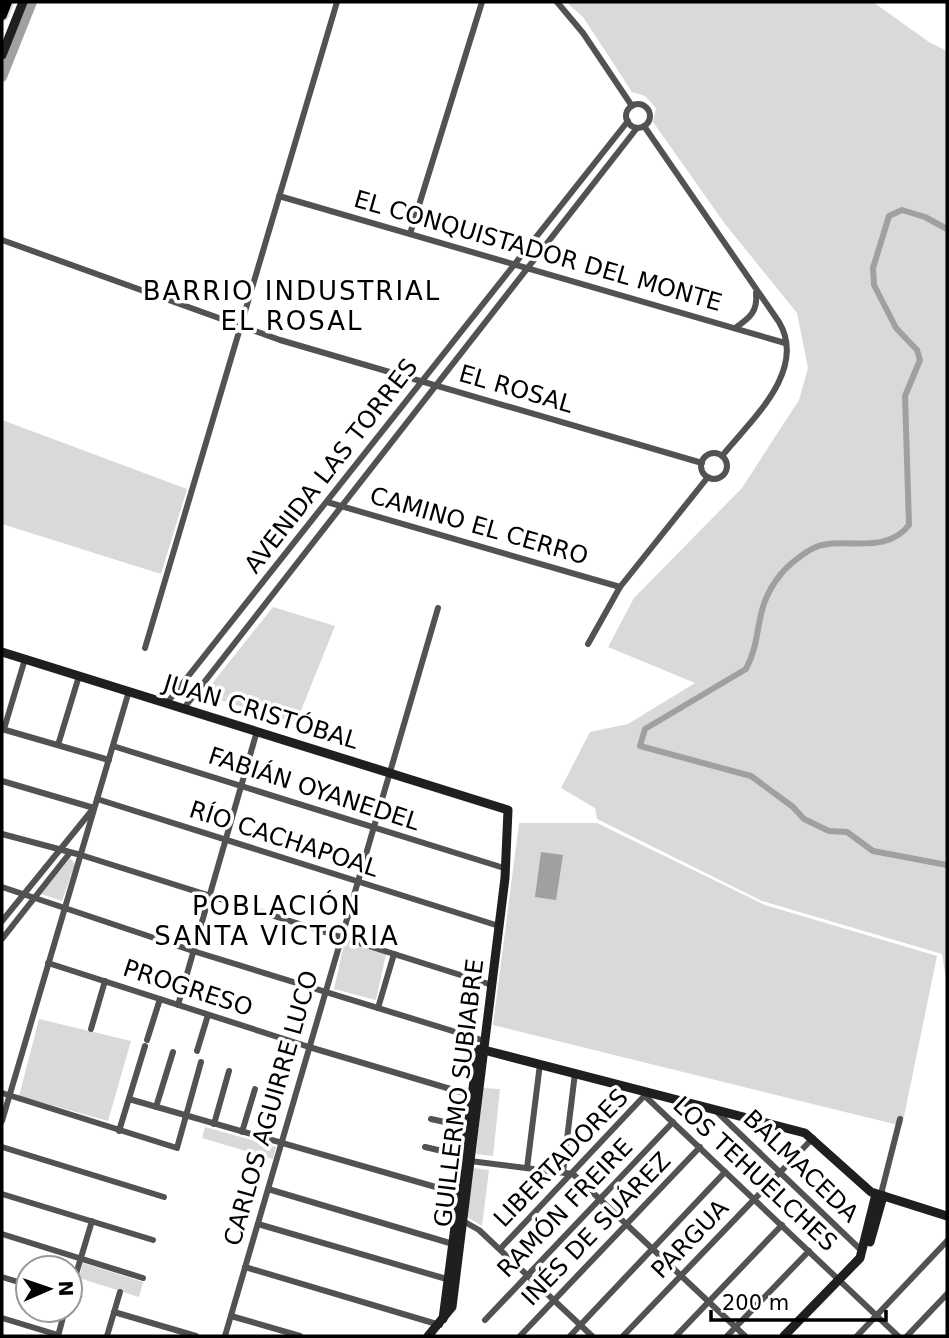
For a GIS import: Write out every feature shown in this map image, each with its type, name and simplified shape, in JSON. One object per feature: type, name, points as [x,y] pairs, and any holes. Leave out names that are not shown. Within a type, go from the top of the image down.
[{"type":"highway","points":[[2,15],[7,2]]},
{"type":"street","points":[[2,55],[23,2]]},
{"type":"street","points":[[145,648],[238,327],[337,2]]},
{"type":"street","points":[[410,234],[482,2]]},
{"type":"street","points":[[556,2],[583,33],[632,106]]},
{"type":"street","points":[[641,127],[650,118],[647,108],[641,104],[632,106],[627,114],[628,121],[641,127],[782,328],[785,343],[784,369],[778,386],[722,456]]},
{"type":"street","name":"AVENIDA LAS TORRES","points":[[167,703],[628,121]]},
{"type":"street","name":"AVENIDA LAS TORRES","points":[[184,708],[641,127]]},
{"type":"street","name":"EL CONQUISTADOR DEL MONTE","points":[[279,196],[785,343]]},
{"type":"street","name":"EL ROSAL","points":[[2,240],[238,327],[702,463]]},
{"type":"street","points":[[734,328],[753,314],[757,304],[756,291]]},
{"type":"street","points":[[710,454],[722,456],[727,467],[724,475],[716,479],[708,477],[702,471],[702,463],[710,454]]},
{"type":"street","points":[[588,644],[620,587],[708,477]]},
{"type":"street","name":"CAMINO EL CERRO","points":[[327,502],[620,587]]},
{"type":"street","points":[[290,549],[286,564],[290,572]]},
{"type":"street","points":[[262,585],[265,590],[274,593]]},
{"type":"street","name":"CARLOS AGUIRRE LUCO","points":[[225,1336],[438,608]]},
{"type":"street","name":"JUAN CRISTÓBAL","points":[[2,652],[509,810]]},
{"type":"street","points":[[25,659],[3,729],[109,760]]},
{"type":"street","points":[[58,745],[79,676]]},
{"type":"street","points":[[2,1121],[5,1094],[48,963],[130,691]]},
{"type":"street","points":[[178,1005],[257,731]]},
{"type":"street","name":"FABIÁN OYANEDEL","points":[[113,746],[504,868]]},
{"type":"street","points":[[2,781],[94,808]]},
{"type":"street","name":"RÍO CACHAPOAL","points":[[97,799],[496,925]]},
{"type":"street","points":[[2,921],[57,850],[94,808]]},
{"type":"street","name":"GUILLERMO SUBIABRE","points":[[452,1280],[453,1244],[475,1096],[510,820],[509,810]]},
{"type":"street","points":[[2,834],[80,855],[489,984]]},
{"type":"street","points":[[2,939],[69,854]]},
{"type":"street","points":[[2,887],[193,951],[378,1008],[540,1064],[647,1094],[791,1129],[813,1138],[880,1193],[947,1216]]},
{"type":"street","points":[[378,1008],[394,954]]},
{"type":"street","name":"PROGRESO","points":[[48,963],[309,1047],[475,1096]]},
{"type":"street","points":[[91,1028],[105,981]]},
{"type":"street","points":[[119,1131],[160,999]]},
{"type":"street","points":[[197,1051],[208,1014]]},
{"type":"street","points":[[156,1107],[173,1052]]},
{"type":"street","points":[[5,1094],[177,1148],[201,1062]]},
{"type":"street","points":[[527,1168],[540,1064]]},
{"type":"street","points":[[214,1124],[229,1071]]},
{"type":"street","points":[[563,1172],[575,1073]]},
{"type":"street","points":[[242,1132],[255,1089]]},
{"type":"street","name":"LOS TEHUELCHES","points":[[647,1094],[673,1122],[898,1336]]},
{"type":"street","name":"LIBERTADORES","points":[[500,1249],[647,1094]]},
{"type":"street","name":"GUILLERMO SUBIABRE","points":[[467,1158],[468,1127],[475,1096]]},
{"type":"street","points":[[129,1099],[462,1195]]},
{"type":"street","name":"BALMACEDA","points":[[713,1109],[862,1251]]},
{"type":"street","points":[[431,1119],[468,1127]]},
{"type":"street","points":[[793,1336],[841,1282],[862,1251],[900,1119]]},
{"type":"street","name":"RAMÓN FREIRE","points":[[485,1320],[673,1122]]},
{"type":"street","name":"PARGUA","points":[[624,1336],[813,1138]]},
{"type":"street","points":[[425,1146],[467,1158],[573,1174],[746,1336]]},
{"type":"street","points":[[2,1147],[164,1197]]},
{"type":"street","name":"INÉS DE SUÁREZ","points":[[520,1336],[700,1147]]},
{"type":"street","points":[[570,1336],[725,1172]]},
{"type":"street","points":[[268,1189],[453,1244]]},
{"type":"street","points":[[784,1336],[865,1260],[880,1193]]},
{"type":"street","points":[[2,1194],[153,1240]]},
{"type":"street","name":"GUILLERMO SUBIABRE","points":[[436,1330],[452,1280],[463,1221],[462,1195]]},
{"type":"street","points":[[82,1254],[92,1221]]},
{"type":"street","points":[[463,1221],[478,1229],[592,1336]]},
{"type":"street","points":[[258,1224],[452,1280]]},
{"type":"street","points":[[676,1336],[782,1225]]},
{"type":"street","points":[[2,1234],[64,1254]]},
{"type":"street","points":[[857,1336],[947,1241]]},
{"type":"street","points":[[727,1336],[808,1251]]},
{"type":"street","points":[[84,1260],[142,1278]]},
{"type":"street","points":[[245,1267],[436,1330]]},
{"type":"street","points":[[107,1336],[120,1292]]},
{"type":"street","points":[[908,1336],[947,1294]]},
{"type":"street","points":[[114,1312],[196,1336]]},
{"type":"street","points":[[231,1316],[300,1336]]},
{"type":"street","points":[[2,1318],[58,1336]]},
{"type":"street","points":[[159,1336],[162,1326]]},
{"type":"shaded area","points":[[566,2],[873,2],[929,42],[947,51],[947,986],[942,954],[762,901],[597,819],[595,808],[561,788],[590,732],[628,724],[695,683],[608,647],[634,598],[742,488],[799,400],[808,368],[797,313],[725,224],[653,122],[656,108],[645,96],[632,92],[583,17]]},
{"type":"shaded area","points":[[2,420],[187,489],[161,574],[2,524]]},
{"type":"shaded area","points":[[273,607],[335,626],[296,723],[203,695]]},
{"type":"shaded area","points":[[519,823],[597,823],[765,905],[937,956],[902,1126],[493,1025]]},
{"type":"shaded area","points":[[541,852],[563,855],[556,900],[535,897]]},
{"type":"shaded area","points":[[70,858],[75,864],[62,901],[41,894]]},
{"type":"shaded area","points":[[344,944],[386,954],[376,1000],[334,989]]},
{"type":"shaded area","points":[[39,1019],[131,1041],[108,1121],[19,1096]]},
{"type":"shaded area","points":[[483,1088],[500,1089],[493,1156],[476,1154]]},
{"type":"shaded area","points":[[205,1127],[276,1147],[273,1159],[202,1138]]},
{"type":"shaded area","points":[[473,1168],[489,1170],[482,1226],[466,1216]]},
{"type":"shaded area","points":[[84,1263],[143,1282],[139,1297],[84,1280]]},
{"type":"waterway","points":[[2,77],[32,2]]},
{"type":"waterway","points":[[947,229],[925,217],[902,210],[889,216],[873,268],[874,285],[896,328],[917,350],[920,360],[905,396],[909,525],[888,540],[864,544],[827,544],[802,555],[781,574],[766,599],[746,669],[645,729],[640,746],[751,776],[793,807],[804,819],[829,831],[847,832],[873,851],[947,865]]},
{"type":"district","name":"BARRIO INDUSTRIAL EL ROSAL","points":[[292,306]]},
{"type":"district","name":"POBLACIÓN SANTA VICTORIA","points":[[277,920]]}]
